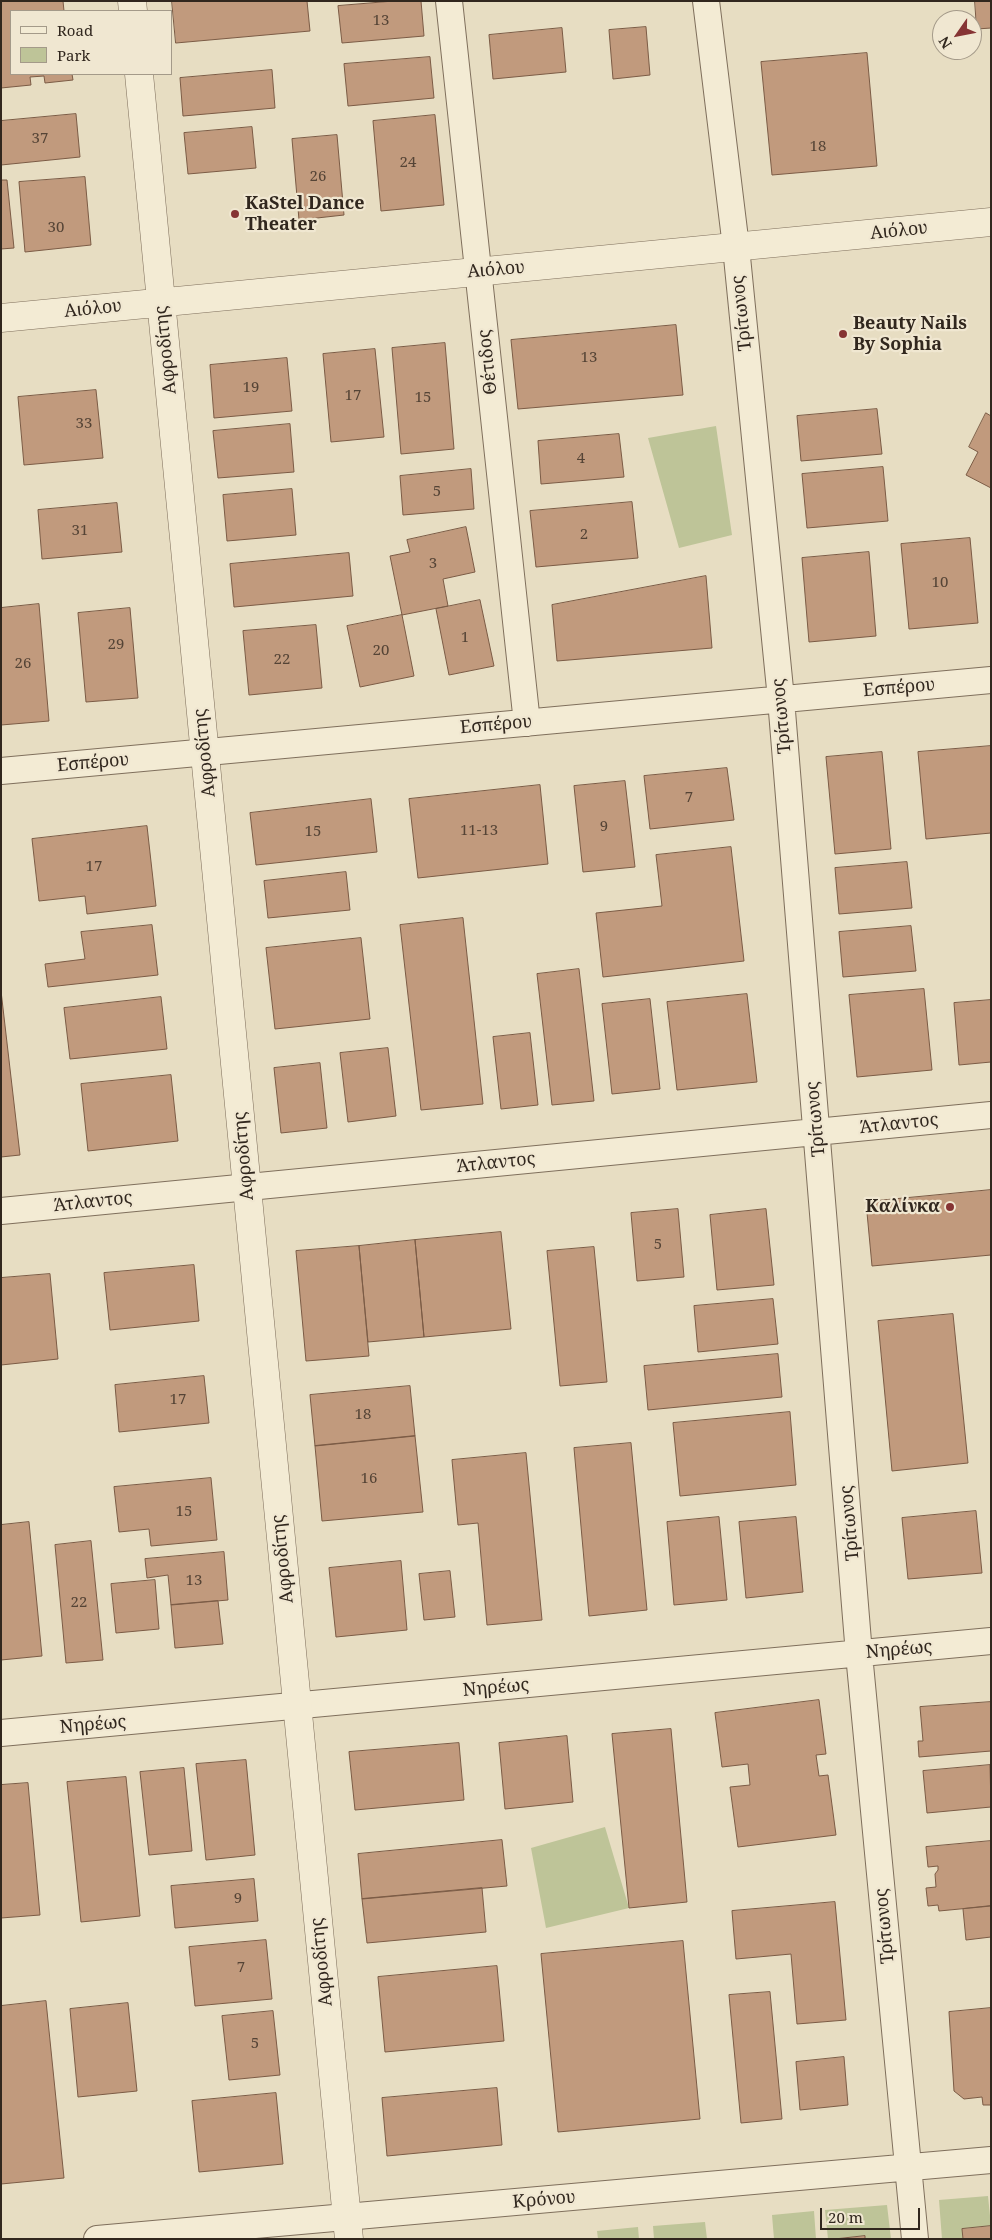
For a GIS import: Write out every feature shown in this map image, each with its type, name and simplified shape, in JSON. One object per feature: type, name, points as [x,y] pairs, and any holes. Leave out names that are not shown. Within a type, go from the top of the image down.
[{"type":"street","name":"Θέτιδος","points":[[449,1],[527,722]]},
{"type":"street","name":"Τρίτωνος","points":[[706,1],[736,247],[781,699],[860,1654],[915,2239]]},
{"type":"street","name":"Αφροδίτης","points":[[139,75],[348,2228]]},
{"type":"street","name":"Αιόλου","points":[[1,318],[991,222]]},
{"type":"street","name":"Εσπέρου","points":[[1,772],[991,680]]},
{"type":"street","name":"Άτλαντος","points":[[1,1211],[991,1115]]},
{"type":"street","name":"Νηρέως","points":[[1,1733],[991,1641]]},
{"type":"street","name":"Κρόνου","points":[[97,2239],[348,2228],[908,2167],[991,2160]]},
{"type":"green space","points":[[716,426],[732,535],[679,548],[648,438]]},
{"type":"green space","points":[[605,1827],[629,1908],[546,1928],[531,1848]]},
{"type":"green space","points":[[988,2196],[991,2226],[962,2229],[963,2239],[942,2239],[939,2200]]},
{"type":"green space","points":[[887,2205],[891,2239],[865,2239],[865,2236],[828,2239],[825,2210]]},
{"type":"green space","points":[[814,2211],[816,2239],[774,2239],[772,2215]]},
{"type":"green space","points":[[705,2222],[707,2239],[654,2239],[653,2226]]},
{"type":"green space","points":[[638,2227],[639,2239],[598,2239],[597,2231]]},
{"type":"building","points":[[1,1],[63,1],[64,10],[10,10],[10,75],[72,75],[73,80],[45,83],[44,76],[30,77],[31,85],[1,88]]},
{"type":"building","points":[[172,1],[307,1],[310,31],[176,43]]},
{"type":"building","points":[[394,1],[421,1],[424,36],[342,43],[338,6]]},
{"type":"building","points":[[975,1],[991,1],[991,28],[982,29],[982,10],[976,10]]},
{"type":"building","points":[[646,27],[650,75],[613,79],[609,30]]},
{"type":"building","points":[[562,28],[566,72],[493,79],[489,35]]},
{"type":"building","points":[[867,53],[877,166],[772,175],[761,62]]},
{"type":"building","points":[[430,57],[434,98],[348,106],[344,64]]},
{"type":"building","points":[[272,70],[275,108],[183,116],[180,78]]},
{"type":"building","points":[[76,114],[80,157],[1,165],[1,121]]},
{"type":"building","points":[[435,115],[444,205],[381,211],[373,121]]},
{"type":"building","points":[[252,127],[256,168],[188,174],[184,133]]},
{"type":"building","points":[[337,135],[344,215],[299,220],[292,139]]},
{"type":"building","points":[[85,177],[91,245],[25,252],[19,182]]},
{"type":"building","points":[[1,180],[7,180],[14,248],[1,249]]},
{"type":"building","points":[[676,325],[683,395],[518,409],[511,340]]},
{"type":"building","points":[[445,343],[454,449],[401,454],[392,348]]},
{"type":"building","points":[[375,349],[384,437],[331,442],[323,354]]},
{"type":"building","points":[[287,358],[292,411],[214,418],[210,365]]},
{"type":"building","points":[[96,390],[103,458],[24,465],[18,397]]},
{"type":"building","points":[[877,409],[882,454],[801,461],[797,416]]},
{"type":"building","points":[[986,413],[991,416],[991,488],[966,475],[978,452],[969,447]]},
{"type":"building","points":[[290,424],[294,472],[218,478],[213,431]]},
{"type":"building","points":[[619,434],[624,477],[541,484],[538,441]]},
{"type":"building","points":[[883,467],[888,521],[807,528],[802,474]]},
{"type":"building","points":[[471,469],[474,509],[403,515],[400,476]]},
{"type":"building","points":[[292,489],[296,535],[227,541],[223,495]]},
{"type":"building","points":[[632,502],[638,558],[536,567],[530,511]]},
{"type":"building","points":[[117,503],[122,552],[42,559],[38,510]]},
{"type":"building","points":[[466,527],[475,572],[443,579],[448,606],[402,615],[390,556],[410,552],[407,540]]},
{"type":"building","points":[[970,538],[978,623],[909,629],[901,544]]},
{"type":"building","points":[[869,552],[876,636],[809,642],[802,558]]},
{"type":"building","points":[[349,553],[353,596],[234,607],[230,564]]},
{"type":"building","points":[[706,576],[712,648],[557,661],[552,605]]},
{"type":"building","points":[[480,600],[494,666],[449,675],[436,609]]},
{"type":"building","points":[[39,604],[49,721],[1,725],[1,608]]},
{"type":"building","points":[[130,608],[138,698],[86,702],[78,613]]},
{"type":"building","points":[[402,615],[414,676],[360,687],[347,626]]},
{"type":"building","points":[[316,625],[322,688],[249,695],[243,631]]},
{"type":"building","points":[[991,746],[991,833],[926,839],[918,752]]},
{"type":"building","points":[[882,752],[891,849],[835,854],[826,757]]},
{"type":"building","points":[[727,768],[734,820],[650,829],[644,776]]},
{"type":"building","points":[[625,781],[635,867],[583,872],[574,786]]},
{"type":"building","points":[[540,785],[548,864],[418,878],[409,799]]},
{"type":"building","points":[[371,799],[377,852],[256,865],[250,813]]},
{"type":"building","points":[[147,826],[156,906],[87,914],[85,896],[39,901],[32,839]]},
{"type":"building","points":[[731,847],[744,961],[603,977],[596,913],[662,906],[656,855]]},
{"type":"building","points":[[907,862],[912,908],[839,914],[835,868]]},
{"type":"building","points":[[346,872],[350,910],[268,918],[264,881]]},
{"type":"building","points":[[463,918],[483,1104],[421,1110],[400,925]]},
{"type":"building","points":[[152,925],[158,975],[48,987],[45,964],[85,959],[81,932]]},
{"type":"building","points":[[911,926],[916,971],[843,977],[839,932]]},
{"type":"building","points":[[361,938],[370,1019],[275,1029],[266,948]]},
{"type":"building","points":[[579,969],[594,1101],[552,1105],[537,974]]},
{"type":"building","points":[[924,989],[932,1070],[857,1077],[849,995]]},
{"type":"building","points":[[1,991],[20,1155],[1,1157]]},
{"type":"building","points":[[747,994],[757,1082],[677,1090],[667,1002]]},
{"type":"building","points":[[161,997],[167,1049],[70,1059],[64,1008]]},
{"type":"building","points":[[650,999],[660,1089],[612,1094],[602,1004]]},
{"type":"building","points":[[991,1000],[991,1062],[959,1065],[954,1003]]},
{"type":"building","points":[[530,1033],[538,1105],[501,1109],[493,1037]]},
{"type":"building","points":[[388,1048],[396,1116],[348,1122],[340,1053]]},
{"type":"building","points":[[320,1063],[327,1128],[281,1133],[274,1068]]},
{"type":"building","points":[[171,1075],[178,1141],[88,1151],[81,1084]]},
{"type":"building","points":[[991,1190],[991,1255],[872,1266],[866,1202]]},
{"type":"building","points":[[678,1209],[684,1277],[637,1281],[631,1213]]},
{"type":"building","points":[[766,1209],[774,1285],[717,1290],[710,1215]]},
{"type":"building","points":[[501,1232],[511,1329],[424,1337],[415,1240]]},
{"type":"building","points":[[415,1240],[424,1337],[368,1342],[359,1246]]},
{"type":"building","points":[[359,1246],[369,1356],[306,1361],[296,1251]]},
{"type":"building","points":[[594,1247],[607,1382],[560,1386],[547,1251]]},
{"type":"building","points":[[194,1265],[199,1321],[110,1330],[104,1273]]},
{"type":"building","points":[[50,1274],[58,1359],[1,1365],[1,1278]]},
{"type":"building","points":[[773,1299],[778,1344],[698,1352],[694,1306]]},
{"type":"building","points":[[953,1314],[968,1463],[892,1471],[878,1321]]},
{"type":"building","points":[[778,1354],[782,1397],[648,1410],[644,1366]]},
{"type":"building","points":[[204,1376],[209,1423],[119,1432],[115,1385]]},
{"type":"building","points":[[410,1386],[415,1436],[315,1446],[310,1395]]},
{"type":"building","points":[[790,1412],[796,1485],[680,1496],[673,1423]]},
{"type":"building","points":[[415,1436],[423,1512],[322,1521],[315,1446]]},
{"type":"building","points":[[631,1443],[647,1610],[589,1616],[574,1448]]},
{"type":"building","points":[[526,1453],[542,1620],[487,1625],[478,1523],[458,1525],[452,1460]]},
{"type":"building","points":[[211,1478],[217,1540],[151,1546],[149,1529],[119,1532],[114,1487]]},
{"type":"building","points":[[976,1511],[982,1573],[908,1579],[902,1518]]},
{"type":"building","points":[[719,1517],[727,1600],[674,1605],[667,1522]]},
{"type":"building","points":[[796,1517],[803,1592],[746,1598],[739,1522]]},
{"type":"building","points":[[29,1522],[42,1656],[1,1660],[1,1525]]},
{"type":"building","points":[[91,1541],[103,1660],[66,1663],[55,1545]]},
{"type":"building","points":[[224,1552],[228,1600],[171,1605],[168,1575],[147,1578],[145,1559]]},
{"type":"building","points":[[401,1561],[407,1630],[336,1637],[329,1568]]},
{"type":"building","points":[[450,1571],[455,1617],[424,1620],[419,1574]]},
{"type":"building","points":[[155,1580],[159,1629],[116,1633],[111,1584]]},
{"type":"building","points":[[218,1601],[223,1644],[175,1648],[171,1605]]},
{"type":"building","points":[[819,1700],[826,1754],[816,1755],[819,1776],[828,1775],[836,1835],[738,1847],[730,1787],[750,1785],[748,1764],[722,1767],[715,1713]]},
{"type":"building","points":[[991,1702],[991,1751],[919,1757],[918,1741],[923,1741],[920,1707]]},
{"type":"building","points":[[671,1729],[687,1902],[629,1908],[612,1734]]},
{"type":"building","points":[[567,1736],[573,1802],[505,1809],[499,1743]]},
{"type":"building","points":[[459,1743],[464,1800],[355,1810],[349,1752]]},
{"type":"building","points":[[246,1760],[255,1855],[206,1860],[196,1764]]},
{"type":"building","points":[[990,1765],[991,1807],[927,1813],[923,1771]]},
{"type":"building","points":[[184,1768],[192,1851],[149,1855],[140,1772]]},
{"type":"building","points":[[126,1777],[140,1916],[81,1922],[67,1782]]},
{"type":"building","points":[[28,1783],[40,1915],[1,1918],[1,1785]]},
{"type":"building","points":[[502,1840],[507,1886],[362,1899],[358,1854]]},
{"type":"building","points":[[991,1841],[991,1906],[939,1911],[938,1905],[928,1906],[926,1888],[936,1887],[935,1874],[938,1866],[928,1867],[926,1847]]},
{"type":"building","points":[[254,1879],[258,1921],[175,1928],[171,1886]]},
{"type":"building","points":[[482,1888],[486,1932],[367,1943],[362,1899]]},
{"type":"building","points":[[835,1902],[846,2020],[797,2024],[791,1954],[736,1959],[732,1911]]},
{"type":"building","points":[[991,1906],[991,1937],[966,1940],[963,1909]]},
{"type":"building","points":[[266,1940],[272,1999],[195,2006],[189,1947]]},
{"type":"building","points":[[683,1941],[700,2119],[558,2132],[541,1954]]},
{"type":"building","points":[[497,1966],[504,2041],[385,2052],[378,1977]]},
{"type":"building","points":[[770,1992],[782,2119],[741,2123],[729,1995]]},
{"type":"building","points":[[46,2001],[64,2178],[1,2184],[1,2006]]},
{"type":"building","points":[[128,2003],[137,2091],[78,2097],[70,2009]]},
{"type":"building","points":[[991,2008],[991,2105],[983,2105],[982,2097],[964,2099],[954,2091],[949,2012]]},
{"type":"building","points":[[273,2011],[280,2075],[229,2080],[222,2016]]},
{"type":"building","points":[[844,2057],[848,2105],[800,2110],[796,2062]]},
{"type":"building","points":[[497,2088],[502,2145],[387,2156],[382,2098]]},
{"type":"building","points":[[276,2093],[283,2164],[199,2172],[192,2101]]},
{"type":"building","points":[[991,2226],[991,2239],[963,2239],[962,2229]]},
{"type":"building","points":[[865,2236],[865,2239],[835,2239]]},
{"type":"place","name":"KaStel Dance Theater","points":[[235,214]]},
{"type":"place","name":"Beauty Nails By Sophia","points":[[843,334]]},
{"type":"place","name":"Καλίνκα","points":[[950,1207]]}]
